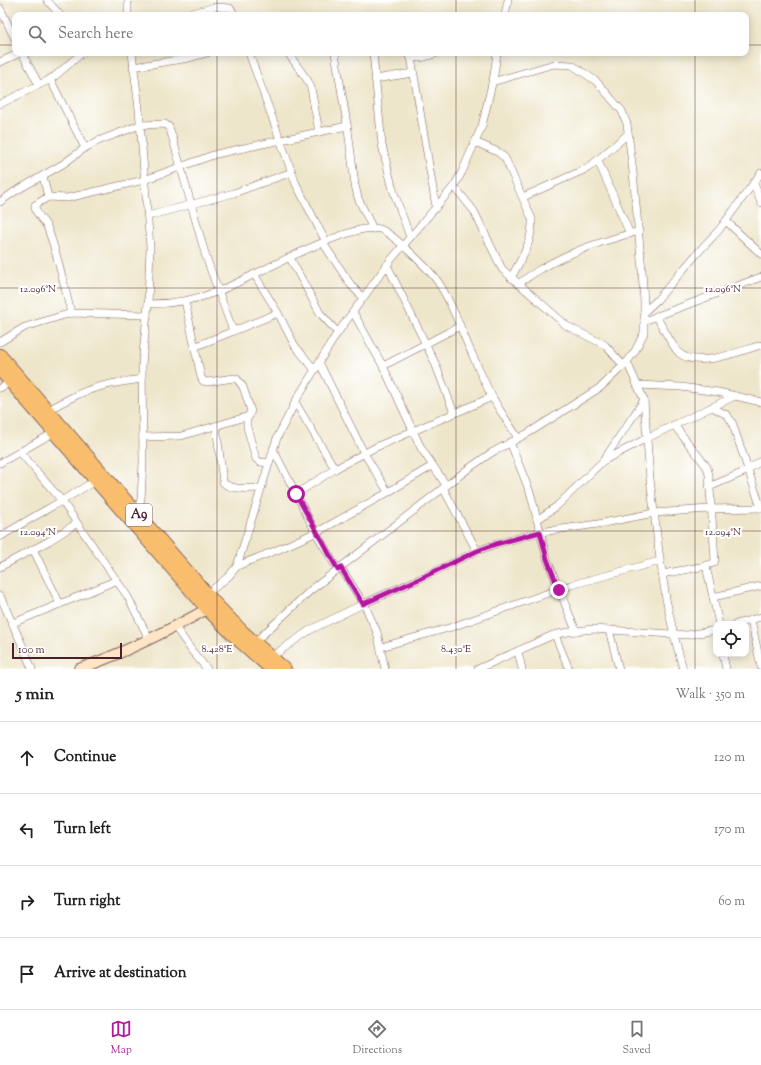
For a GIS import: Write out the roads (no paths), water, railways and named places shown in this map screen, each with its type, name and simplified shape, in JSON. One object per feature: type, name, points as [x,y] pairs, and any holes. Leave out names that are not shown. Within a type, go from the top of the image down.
[{"type":"highway","name":"A9","points":[[0,355],[207,594],[254,642],[271,663]]},
{"type":"highway","name":"A9","points":[[0,370],[207,609],[237,639],[271,663],[285,669]]},
{"type":"main road","points":[[79,669],[175,627],[207,609]]},
{"type":"street","points":[[47,0],[57,12]]},
{"type":"street","points":[[128,0],[128,12]]},
{"type":"street","points":[[506,12],[508,0]]},
{"type":"street","points":[[196,12],[220,7],[230,8],[233,12]]},
{"type":"street","points":[[0,8],[12,33]]},
{"type":"street","points":[[0,62],[14,56]]},
{"type":"street","points":[[23,56],[39,85]]},
{"type":"street","points":[[0,104],[50,80],[78,56]]},
{"type":"street","points":[[132,56],[140,125],[150,247],[148,304],[143,346],[141,499],[137,512]]},
{"type":"street","points":[[133,67],[196,56]]},
{"type":"street","points":[[250,56],[296,184],[324,242],[351,285],[364,298]]},
{"type":"street","points":[[290,56],[308,81],[311,88],[319,132]]},
{"type":"street","points":[[335,56],[347,126],[354,185],[358,198],[373,229]]},
{"type":"street","points":[[373,56],[384,152],[393,190],[410,237]]},
{"type":"street","points":[[408,56],[413,72],[436,207]]},
{"type":"street","points":[[412,56],[421,58],[427,56]]},
{"type":"street","points":[[207,594],[229,576],[237,566],[277,438],[295,402],[319,362],[387,264],[454,186],[462,172],[482,126],[496,56]]},
{"type":"street","points":[[254,642],[311,590],[491,453],[530,432],[601,387],[625,364],[635,351],[644,333],[644,312],[633,172],[627,124],[622,111],[596,81],[572,65],[563,63],[554,64],[492,82]]},
{"type":"street","points":[[375,79],[413,72]]},
{"type":"street","points":[[50,80],[85,148]]},
{"type":"street","points":[[1,201],[98,141],[140,125],[165,124],[169,126],[190,205],[206,256],[233,331]]},
{"type":"street","points":[[71,313],[60,263],[47,226],[34,205],[48,197],[57,198],[76,196],[144,180],[216,154],[347,126]]},
{"type":"street","points":[[522,197],[588,168],[628,134]]},
{"type":"street","points":[[475,142],[498,152],[505,158],[532,219],[532,230],[528,247],[511,278]]},
{"type":"street","points":[[598,161],[630,234]]},
{"type":"street","points":[[148,216],[234,194],[292,172]]},
{"type":"street","points":[[644,312],[665,291],[726,221],[761,172]]},
{"type":"street","points":[[42,176],[48,197]]},
{"type":"street","points":[[754,183],[761,203]]},
{"type":"street","points":[[454,186],[474,211],[502,269],[567,326],[605,345],[625,364],[637,385],[644,400],[654,513],[662,574],[674,635],[683,669]]},
{"type":"street","points":[[726,221],[761,254]]},
{"type":"street","points":[[148,304],[174,304],[219,291],[324,242],[351,232],[368,228],[380,230],[403,245],[437,280],[445,292],[492,397],[518,438]]},
{"type":"street","points":[[518,284],[542,268],[563,258],[613,238],[638,232]]},
{"type":"street","points":[[290,258],[320,313],[338,333]]},
{"type":"street","points":[[387,264],[435,363],[454,413]]},
{"type":"street","points":[[254,274],[278,313],[295,346],[315,370]]},
{"type":"street","points":[[644,321],[761,277]]},
{"type":"street","points":[[185,301],[201,377],[207,382],[237,378],[243,387],[251,412],[247,427],[256,459],[260,462],[269,463]]},
{"type":"street","points":[[353,312],[383,366],[421,448],[445,487],[477,551]]},
{"type":"street","points":[[0,342],[25,327],[71,313],[147,315]]},
{"type":"street","points":[[194,347],[278,313]]},
{"type":"street","points":[[656,316],[678,353],[686,357],[698,360],[711,359],[761,345]]},
{"type":"street","points":[[383,366],[460,326]]},
{"type":"street","points":[[319,362],[364,453],[388,492]]},
{"type":"street","points":[[48,410],[79,394],[112,383],[142,379]]},
{"type":"street","points":[[0,388],[11,382]]},
{"type":"street","points":[[637,385],[681,387],[718,392],[761,402]]},
{"type":"street","points":[[603,461],[735,396]]},
{"type":"street","points":[[296,494],[335,469],[364,453],[492,397]]},
{"type":"street","points":[[537,520],[557,506],[603,461],[644,400]]},
{"type":"street","points":[[295,402],[335,469]]},
{"type":"street","points":[[271,663],[310,630],[477,551],[496,544],[540,532],[612,522],[654,513],[710,509],[761,508],[732,422],[727,416],[712,407]]},
{"type":"street","points":[[143,437],[181,436],[249,416]]},
{"type":"street","points":[[662,574],[706,566],[714,563],[715,560],[715,542],[710,509],[707,467],[674,425]]},
{"type":"street","points":[[216,426],[223,482],[230,487],[261,488]]},
{"type":"street","points":[[0,463],[55,432]]},
{"type":"street","points":[[510,442],[531,495],[547,559],[576,631]]},
{"type":"street","points":[[273,449],[316,533],[363,604],[377,632],[385,669]]},
{"type":"street","points":[[20,452],[62,501],[117,580],[128,597],[149,639]]},
{"type":"street","points":[[709,487],[748,469],[761,461]]},
{"type":"street","points":[[237,566],[316,533],[432,466]]},
{"type":"street","points":[[0,537],[96,480]]},
{"type":"street","points":[[0,567],[77,523]]},
{"type":"street","points":[[33,549],[60,604]]},
{"type":"street","points":[[381,647],[459,624],[559,590],[660,561]]},
{"type":"street","points":[[706,566],[718,621]]},
{"type":"street","points":[[13,623],[117,580]]},
{"type":"street","points":[[713,597],[761,586]]},
{"type":"street","points":[[0,596],[32,669]]},
{"type":"street","points":[[747,621],[761,617]]},
{"type":"street","points":[[751,620],[761,667]]},
{"type":"street","points":[[175,627],[192,652],[207,669]]},
{"type":"street","points":[[478,669],[555,635],[576,631],[609,630],[687,635],[713,631]]},
{"type":"street","points":[[609,630],[619,669]]},
{"type":"street","points":[[555,635],[569,669]]},
{"type":"street","points":[[518,651],[522,669]]},
{"type":"street","points":[[724,657],[726,669]]}]
